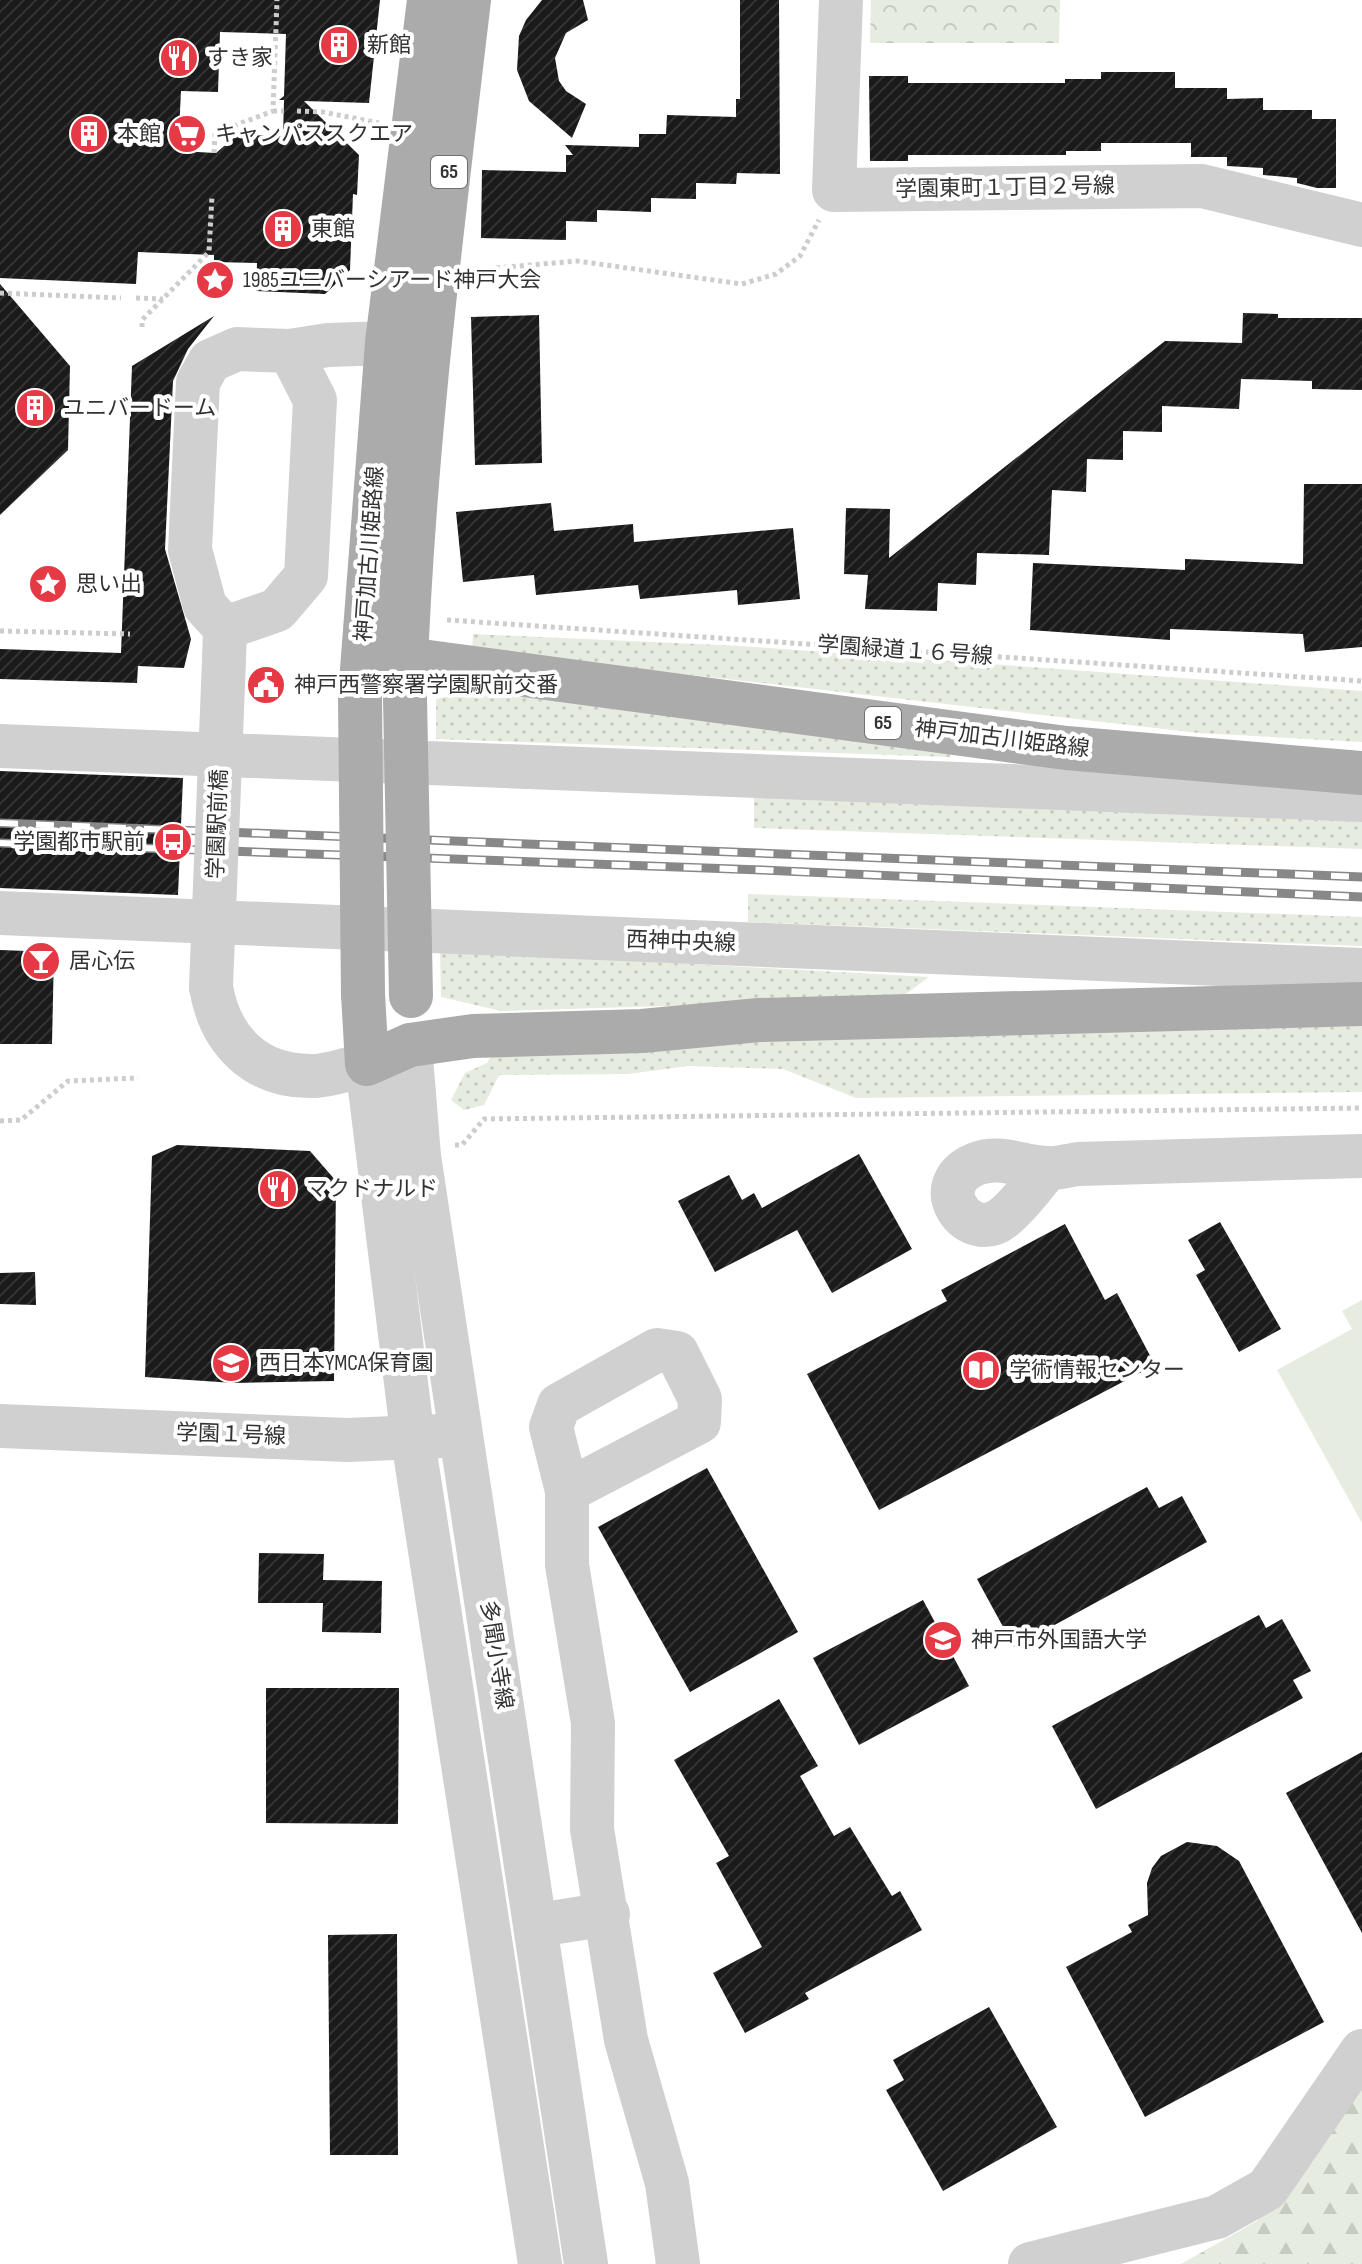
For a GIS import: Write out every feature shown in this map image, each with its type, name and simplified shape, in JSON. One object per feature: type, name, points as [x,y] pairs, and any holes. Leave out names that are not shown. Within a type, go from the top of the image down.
[{"type":"main road","name":"神戸加古川姫路線","points":[[367,1064],[363,994],[360,696],[387,343],[429,0]]},
{"type":"main road","name":"神戸加古川姫路線","points":[[410,1045],[406,678],[428,344],[469,0]]},
{"type":"main road","name":"神戸加古川姫路線","points":[[406,678],[1066,748],[1362,773]]},
{"type":"main road","points":[[360,696],[406,678]]},
{"type":"main road","points":[[367,1064],[410,1045],[473,1036],[642,1031],[759,1020],[1362,1004]]},
{"type":"street","points":[[834,190],[841,0]]},
{"type":"street","name":"学園東町１丁目２号線","points":[[834,190],[1202,186],[1362,225]]},
{"type":"street","points":[[290,351],[315,400],[306,576],[277,610],[224,644],[205,606],[190,550],[198,382],[210,361],[237,349],[290,351],[328,345],[387,343]]},
{"type":"street","name":"学園駅前橋","points":[[224,644],[211,987],[223,1031],[247,1058],[266,1068],[315,1076],[367,1064]]},
{"type":"street","points":[[0,746],[1362,800]]},
{"type":"street","name":"西神中央線","points":[[0,913],[1362,970]]},
{"type":"street","name":"多聞小寺線","points":[[410,1045],[419,1156],[538,1925],[586,2264]]},
{"type":"street","points":[[367,1064],[413,1440],[540,2264]]},
{"type":"street","points":[[1048,1168],[1078,1164],[1362,1156]]},
{"type":"street","name":"学園１号線","points":[[0,1426],[413,1440],[462,1433]]},
{"type":"street","points":[[567,1491],[567,1565],[593,1723],[592,1829],[626,2040],[667,2183],[678,2264]]},
{"type":"street","points":[[538,1925],[608,1914]]},
{"type":"street","points":[[1030,2264],[1217,2217],[1267,2189],[1362,2051]]},
{"type":"path","points":[[273,111],[277,0]]},
{"type":"path","points":[[214,153],[215,133],[273,111],[284,111]]},
{"type":"path","points":[[297,111],[323,112],[384,123]]},
{"type":"path","points":[[437,273],[577,261],[742,284],[776,274],[800,256],[834,190]]},
{"type":"path","points":[[142,327],[142,320],[209,252],[212,196]]},
{"type":"path","points":[[0,293],[121,298]]},
{"type":"path","points":[[136,298],[163,299]]},
{"type":"path","name":"学園緑道１６号線","points":[[447,620],[1362,681]]},
{"type":"path","points":[[0,631],[130,634]]},
{"type":"path","points":[[0,1121],[21,1120],[68,1081],[138,1078]]},
{"type":"path","points":[[448,1146],[462,1145],[484,1119],[1362,1108]]},
{"type":"green space","points":[[871,0],[1060,0],[1059,43],[870,43]]},
{"type":"green space","points":[[473,634],[741,646],[1362,691],[1362,742],[1199,733],[472,650]]},
{"type":"green space","points":[[465,680],[950,744],[950,757],[436,739],[436,699],[465,693]]},
{"type":"green space","points":[[754,794],[1362,816],[1362,849],[754,828]]},
{"type":"green space","points":[[748,894],[1362,917],[1362,946],[748,922]]},
{"type":"green space","points":[[440,950],[929,977],[899,999],[501,1011],[441,997]]},
{"type":"green space","points":[[1362,1020],[1362,1092],[856,1098],[783,1069],[688,1066],[628,1074],[499,1075],[484,1105],[464,1110],[451,1100],[465,1073],[487,1063],[494,1050],[706,1035]]},
{"type":"green space","points":[[1362,1300],[1362,1523],[1277,1370],[1352,1329],[1342,1311]]},
{"type":"green space","points":[[1362,2082],[1362,2264],[1181,2264],[1257,2221]]},
{"type":"building","name":"キャンパススクエア","points":[[0,0],[380,0],[369,103],[304,101],[359,155],[357,195],[353,194],[350,270],[325,294],[256,291],[257,263],[214,262],[214,255],[138,252],[136,284],[0,278]],"holes":[[[220,32],[286,34],[284,96],[279,100],[284,100],[283,136],[237,135],[216,153],[178,151],[181,91],[218,92]]]},
{"type":"building","points":[[542,0],[583,0],[588,20],[566,33],[555,58],[559,81],[566,91],[586,104],[572,138],[529,101],[517,70],[519,36],[526,20]]},
{"type":"building","points":[[740,0],[779,0],[780,174],[737,173],[736,184],[696,183],[696,199],[651,198],[651,212],[597,210],[597,222],[566,221],[566,240],[481,238],[482,170],[566,172],[566,155],[573,155],[565,145],[639,147],[639,134],[666,134],[667,115],[736,117],[736,99],[740,99]]},
{"type":"building","points":[[1101,72],[1175,72],[1175,88],[1227,88],[1227,99],[1263,98],[1263,110],[1312,110],[1312,119],[1336,119],[1336,188],[1317,188],[1297,183],[1297,178],[1263,175],[1263,168],[1227,166],[1227,157],[1191,157],[1191,143],[1101,143],[1101,151],[1066,151],[1066,155],[908,155],[908,161],[870,161],[869,76],[908,76],[908,83],[1065,83],[1065,79],[1101,79]]},
{"type":"building","name":"ユニバードーム","points":[[0,284],[70,366],[68,450],[0,515]]},
{"type":"building","points":[[1243,313],[1278,314],[1278,318],[1362,318],[1362,390],[1312,389],[1312,381],[1241,379],[1239,409],[1162,406],[1162,432],[1123,431],[1123,460],[1087,459],[1086,492],[1052,490],[1049,555],[977,553],[976,585],[938,583],[937,611],[865,609],[868,575],[844,574],[846,508],[890,509],[889,558],[1165,341],[1242,343]]},
{"type":"building","points":[[539,315],[542,463],[475,465],[471,317]]},
{"type":"building","points":[[214,316],[188,349],[173,381],[165,549],[191,639],[184,668],[138,666],[137,683],[0,679],[0,649],[121,653],[132,366]]},
{"type":"building","points":[[1304,484],[1362,484],[1362,647],[1305,652],[1303,634],[1170,629],[1170,640],[1030,630],[1033,563],[1185,570],[1185,559],[1303,564]]},
{"type":"building","points":[[551,503],[554,531],[633,524],[634,542],[793,528],[800,599],[738,605],[737,590],[640,599],[638,585],[536,595],[534,575],[463,582],[456,512]]},
{"type":"building","points":[[0,771],[183,778],[178,895],[0,888]]},
{"type":"building","points":[[0,950],[54,952],[52,1044],[0,1044]]},
{"type":"building","points":[[177,1145],[310,1151],[336,1181],[334,1381],[234,1383],[145,1377],[152,1156]]},
{"type":"building","points":[[859,1154],[912,1249],[832,1293],[797,1230],[715,1272],[678,1201],[729,1175],[742,1200],[754,1193],[762,1208]]},
{"type":"building","points":[[1220,1222],[1281,1329],[1239,1352],[1196,1275],[1205,1270],[1188,1240]]},
{"type":"building","name":"学術情報センター","points":[[1065,1224],[1105,1300],[1117,1293],[1155,1365],[879,1510],[807,1374],[947,1301],[941,1290]]},
{"type":"building","points":[[35,1272],[36,1305],[0,1304],[0,1273]]},
{"type":"building","points":[[707,1468],[798,1632],[690,1692],[598,1527]]},
{"type":"building","points":[[1147,1487],[1159,1508],[1182,1496],[1207,1542],[1014,1647],[977,1579]]},
{"type":"building","points":[[259,1553],[324,1554],[323,1580],[382,1581],[381,1633],[322,1632],[323,1603],[258,1603]]},
{"type":"building","points":[[923,1600],[969,1686],[859,1745],[813,1658]]},
{"type":"building","points":[[1259,1615],[1266,1628],[1282,1619],[1311,1671],[1293,1680],[1303,1698],[1096,1809],[1052,1726]]},
{"type":"building","points":[[266,1688],[399,1688],[398,1824],[266,1823]]},
{"type":"building","points":[[779,1699],[818,1766],[800,1776],[834,1836],[850,1827],[892,1896],[900,1891],[922,1930],[805,1993],[809,1999],[745,2033],[713,1973],[762,1947],[716,1863],[729,1856],[674,1760]]},
{"type":"building","points":[[1362,1752],[1362,1933],[1286,1793]]},
{"type":"building","points":[[1187,1842],[1217,1846],[1239,1861],[1324,2022],[1145,2117],[1066,1967],[1132,1932],[1128,1925],[1148,1915],[1147,1883],[1152,1868],[1161,1856]]},
{"type":"building","points":[[397,1934],[398,2155],[330,2155],[328,1935]]},
{"type":"building","points":[[989,2007],[1057,2127],[943,2191],[886,2090],[904,2080],[893,2060]]},
{"type":"railway","points":[[0,823],[1362,877]]},
{"type":"railway","points":[[0,843],[762,870],[1362,897]]},
{"type":"place","name":"新館","points":[[339,45]]},
{"type":"place","name":"すき家","points":[[179,58]]},
{"type":"place","name":"本館","points":[[89,134]]},
{"type":"place","name":"キャンパススクエア","points":[[187,134]]},
{"type":"place","name":"東館","points":[[283,229]]},
{"type":"place","name":"1985ユニバーシアード神戸大会","points":[[215,280]]},
{"type":"place","name":"ユニバードーム","points":[[35,408]]},
{"type":"place","name":"思い出","points":[[48,584]]},
{"type":"place","name":"神戸西警察署学園駅前交番","points":[[266,685]]},
{"type":"place","name":"学園都市駅前","points":[[173,842]]},
{"type":"place","name":"居心伝","points":[[41,961]]},
{"type":"place","name":"マクドナルド","points":[[278,1189]]},
{"type":"place","name":"西日本YMCA保育園","points":[[231,1363]]},
{"type":"place","name":"学術情報センター","points":[[981,1370]]},
{"type":"place","name":"神戸市外国語大学","points":[[943,1640]]}]
